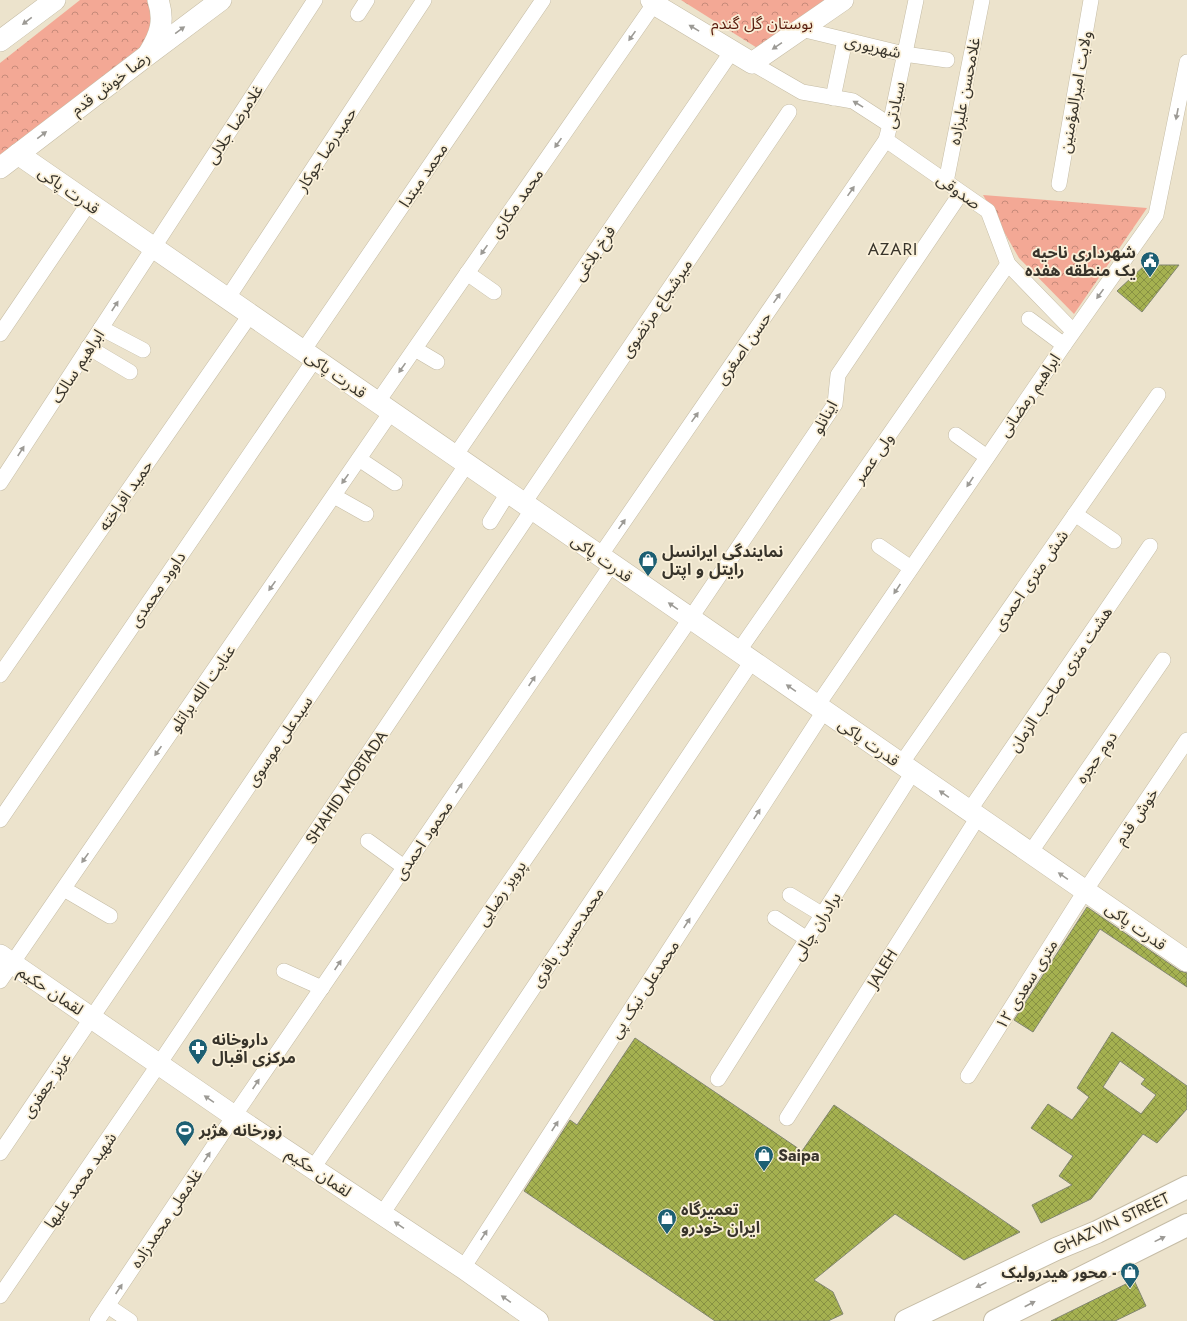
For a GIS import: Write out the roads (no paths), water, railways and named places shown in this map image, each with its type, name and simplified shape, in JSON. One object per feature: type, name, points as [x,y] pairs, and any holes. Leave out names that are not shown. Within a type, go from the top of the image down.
[{"type":"main road","name":"GHAZVIN STREET","points":[[906,1321],[1056,1249],[1097,1232],[1187,1186]]},
{"type":"main road","points":[[1118,1221],[1133,1252]]},
{"type":"main road","points":[[995,1321],[1187,1225]]},
{"type":"street","points":[[0,41],[55,0]]},
{"type":"street","points":[[149,54],[161,27],[161,8],[158,0]]},
{"type":"street","name":"رضا خوش قدم","points":[[0,168],[222,0]]},
{"type":"street","name":"غلامرضا جلالی","points":[[153,248],[315,0]]},
{"type":"street","points":[[358,14],[367,0]]},
{"type":"street","name":"حمیدرضا جوکار","points":[[227,299],[424,0]]},
{"type":"street","name":"محمد مبتدا","points":[[309,355],[543,0]]},
{"type":"street","points":[[752,63],[844,0]]},
{"type":"street","name":"سیادتی","points":[[886,140],[916,0]]},
{"type":"street","name":"غلامحسن علیزاده","points":[[946,182],[982,0]]},
{"type":"street","name":"ولایت امیرالمؤمنین","points":[[1059,184],[1091,0]]},
{"type":"street","points":[[652,2],[802,92],[853,101],[890,125]]},
{"type":"street","name":"محمد مکاری","points":[[384,407],[415,349],[652,2]]},
{"type":"street","name":"شهریوری","points":[[801,29],[904,54],[947,60]]},
{"type":"street","points":[[833,98],[845,40]]},
{"type":"street","name":"فرخ بلاغی","points":[[461,460],[732,51]]},
{"type":"street","name":"ابراهیم رمضانی","points":[[821,708],[911,568],[1073,331],[1156,215],[1187,62]]},
{"type":"street","name":"میرشجاع مرتضوی","points":[[521,502],[789,112]]},
{"type":"street","name":"صدوقی","points":[[886,140],[988,211],[1008,264],[1073,331]]},
{"type":"street","name":"حسن اصغری","points":[[606,560],[886,140]]},
{"type":"street","name":"قدرت پاکی","points":[[18,154],[1187,961]]},
{"type":"street","name":"اینانلو","points":[[690,619],[835,404],[838,375],[961,193]]},
{"type":"street","points":[[0,334],[89,203]]},
{"type":"street","name":"ابراهیم سالک","points":[[0,483],[153,248]]},
{"type":"street","name":"ولی عصر","points":[[745,656],[1008,264]]},
{"type":"street","points":[[468,273],[494,292]]},
{"type":"street","name":"حمید افراخته","points":[[0,676],[250,315]]},
{"type":"street","points":[[1029,319],[1064,345]]},
{"type":"street","points":[[101,328],[143,350]]},
{"type":"street","points":[[88,348],[130,372]]},
{"type":"street","points":[[415,349],[437,362]]},
{"type":"street","name":"داوود محمدی","points":[[0,820],[309,355]]},
{"type":"street","name":"شش متری احمدی","points":[[907,768],[1075,514],[1158,394]]},
{"type":"street","name":"عنایت الله براتلو","points":[[0,981],[6,960],[64,889],[359,459],[384,407]]},
{"type":"street","points":[[956,435],[987,457]]},
{"type":"street","points":[[359,459],[395,483]]},
{"type":"street","name":"سیدعلی موسوی","points":[[92,1018],[461,460]]},
{"type":"street","points":[[334,496],[366,514]]},
{"type":"street","points":[[490,522],[521,502]]},
{"type":"street","name":"SHAHID MOBTADA","points":[[159,1064],[521,502]]},
{"type":"street","points":[[1075,514],[1114,541]]},
{"type":"street","points":[[879,546],[911,568]]},
{"type":"street","name":"هشت متری صاحب الزمان","points":[[974,814],[1150,546]]},
{"type":"street","name":"محمود احمدی","points":[[234,1116],[404,867],[606,560]]},
{"type":"street","name":"پرویز رضایی","points":[[313,1168],[690,619]]},
{"type":"street","name":"محمدحسین باقری","points":[[382,1214],[745,656]]},
{"type":"street","name":"دوم حجره","points":[[1030,853],[1163,660]]},
{"type":"street","name":"محمدعلی نیک پی","points":[[463,1268],[821,708]]},
{"type":"street","name":"خوش قدم","points":[[1085,891],[1187,740]]},
{"type":"street","name":"برادران چالی","points":[[718,1079],[823,915],[907,768]]},
{"type":"street","name":"JALEH","points":[[787,1118],[974,814]]},
{"type":"street","points":[[368,841],[404,867]]},
{"type":"street","points":[[64,889],[110,916]]},
{"type":"street","name":"۱۲ متری سعدی","points":[[968,1076],[1085,891]]},
{"type":"street","points":[[790,895],[823,915]]},
{"type":"street","points":[[775,918],[807,939]]},
{"type":"street","name":"لقمان حکیم","points":[[6,960],[234,1116],[463,1268],[538,1321]]},
{"type":"street","points":[[284,971],[322,988]]},
{"type":"street","name":"عزیز جعفری","points":[[0,1153],[92,1018]]},
{"type":"street","name":"شهید محمد علیها","points":[[0,1296],[159,1064]]},
{"type":"street","name":"غلامعلی محمدزاده","points":[[97,1321],[234,1116]]},
{"type":"street","points":[[108,1306],[130,1321]]},
{"type":"place","name":"شهرداری ناحیه یک منطقه هفده","points":[[1150,278]]},
{"type":"place","name":"نمایندگی ایرانسل رایتل و اپتل","points":[[648,577]]},
{"type":"place","name":"داروخانه مرکزی اقبال","points":[[198,1065]]},
{"type":"place","name":"زورخانه هژبر","points":[[185,1147]]},
{"type":"place","name":"Saipa","points":[[764,1172]]},
{"type":"place","name":"تعمیرگاه ایران خودرو","points":[[667,1235]]},
{"type":"place","name":"محور هیدرولیک -","points":[[1130,1289]]},
{"type":"district","name":"AZARI","points":[[893,249]]},
{"type":"park label","name":"بوستان گل گندم","points":[[762,23]]}]
